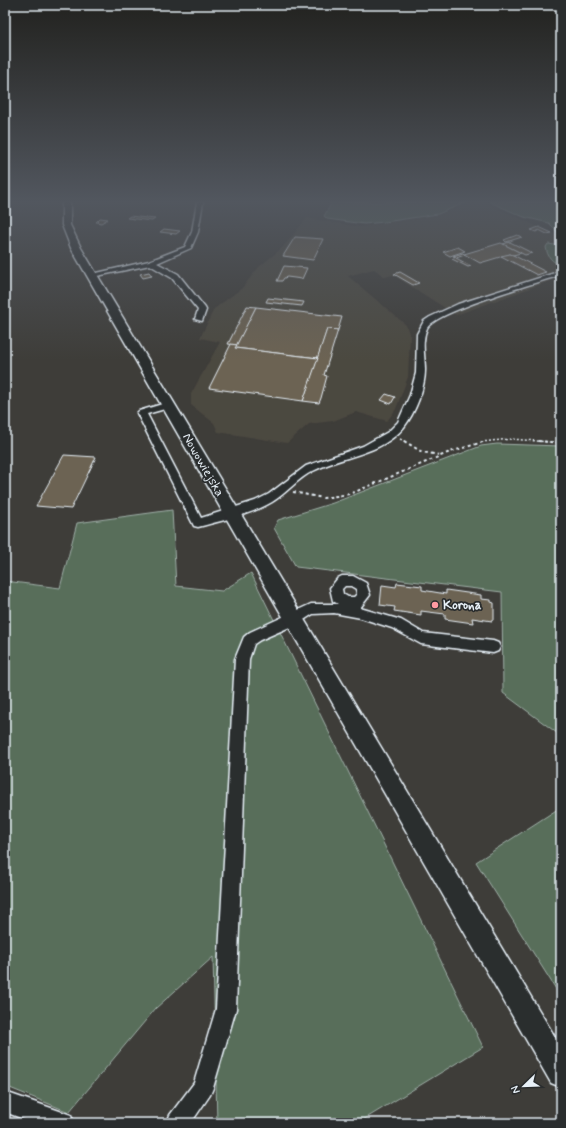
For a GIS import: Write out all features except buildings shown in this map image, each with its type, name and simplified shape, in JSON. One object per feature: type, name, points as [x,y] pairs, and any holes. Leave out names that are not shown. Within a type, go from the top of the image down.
[{"type":"main road","name":"Nowowiejska","points":[[80,255],[561,1073]]},
{"type":"street","points":[[92,275],[151,263],[172,255]]},
{"type":"street","points":[[151,263],[176,276],[202,310],[199,319]]},
{"type":"street","points":[[169,405],[142,413],[198,523],[248,509],[266,501],[283,490],[297,475],[311,468],[378,444],[398,428],[409,412],[420,378],[421,333],[426,324],[449,311],[560,273]]},
{"type":"street","points":[[336,602],[336,588],[342,581],[353,581],[362,586],[364,595],[353,606]]},
{"type":"street","points":[[178,1123],[203,1088],[226,1008],[242,659],[249,641],[255,636],[311,610],[336,602],[353,606],[396,624],[421,638],[493,647]]},
{"type":"street","points":[[5,1102],[62,1123]]},
{"type":"path","points":[[391,434],[422,452],[440,456]]},
{"type":"path","points":[[283,490],[318,498],[332,498],[346,495],[382,482],[440,456],[482,442],[496,440],[561,444]]},
{"type":"shaded area","points":[[274,255],[561,255],[561,277],[456,315],[393,275],[385,277],[374,269],[348,276],[406,325],[410,336],[408,377],[396,409],[387,421],[356,412],[333,421],[309,424],[287,443],[218,432],[214,423],[191,405],[191,394],[220,342],[200,338],[214,309],[242,288],[259,267]]},
{"type":"green space","points":[[549,255],[561,255],[561,264],[553,261]]},
{"type":"green space","points":[[497,444],[561,446],[561,736],[503,693],[502,592],[296,567],[274,528],[278,520],[333,503],[481,446]]},
{"type":"green space","points":[[172,510],[176,586],[222,591],[251,573],[483,1047],[358,1123],[217,1123],[213,957],[156,1008],[69,1112],[5,1086],[5,581],[60,588],[77,523]]},
{"type":"green space","points":[[561,807],[561,997],[476,862]]},
{"type":"place","name":"Korona","points":[[435,605]]}]
